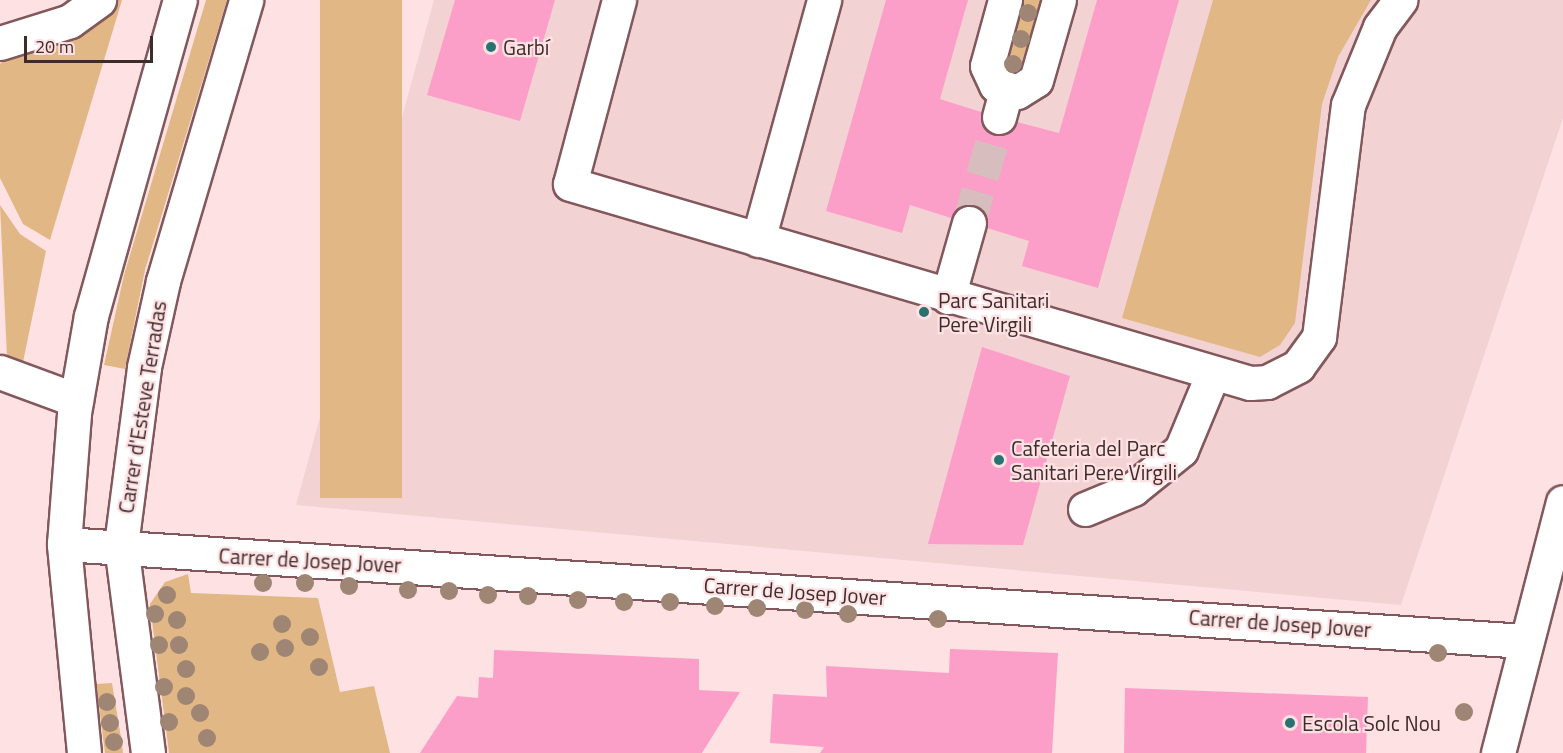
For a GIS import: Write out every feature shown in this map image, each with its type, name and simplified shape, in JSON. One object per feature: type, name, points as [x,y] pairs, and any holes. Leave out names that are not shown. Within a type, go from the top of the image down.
[{"type":"street","points":[[2,37],[70,21],[99,0]]},
{"type":"street","points":[[84,753],[64,544],[76,400],[91,316],[180,0]]},
{"type":"street","name":"Carrer d'Esteve Terradas","points":[[148,753],[121,545],[144,367],[163,281],[246,0]]},
{"type":"street","points":[[619,0],[570,184],[948,297],[1250,383],[1267,382],[1298,366],[1319,337],[1348,105],[1380,27],[1400,0]]},
{"type":"street","points":[[758,240],[825,0]]},
{"type":"street","points":[[1005,0],[987,66],[1002,104],[1035,80],[1059,0]]},
{"type":"street","points":[[948,297],[969,223]]},
{"type":"street","points":[[0,372],[76,400]]},
{"type":"street","points":[[1085,509],[1132,489],[1181,450],[1213,373]]},
{"type":"street","points":[[1498,753],[1525,640],[1563,502]]},
{"type":"street","name":"Carrer de Josep Jover","points":[[64,544],[121,545],[222,557],[1525,640]]},
{"type":"shaded area","points":[[112,0],[122,0],[50,240],[23,224],[0,178],[0,64],[14,48]]},
{"type":"shaded area","points":[[206,0],[227,0],[145,270],[125,369],[104,365],[124,275]]},
{"type":"shaded area","points":[[320,0],[402,0],[402,498],[320,498]]},
{"type":"shaded area","name":"Parc Sanitari Pere Virgili","points":[[434,0],[1563,0],[1563,118],[1401,605],[296,505]]},
{"type":"shaded area","points":[[1021,0],[1043,0],[1017,75],[1006,73],[1003,61]]},
{"type":"shaded area","points":[[1213,0],[1371,0],[1338,57],[1322,104],[1295,323],[1280,345],[1260,357],[1122,318]]},
{"type":"shaded area","points":[[0,205],[20,234],[46,251],[23,362],[7,357]]},
{"type":"shaded area","points":[[188,574],[191,593],[318,598],[340,692],[374,686],[390,753],[169,753],[152,621],[148,621],[150,604],[165,582]]},
{"type":"shaded area","points":[[112,683],[123,753],[105,753],[96,684]]},
{"type":"building","name":"Garbí","points":[[455,0],[555,0],[520,121],[427,95]]},
{"type":"building","points":[[886,0],[968,0],[940,99],[981,112],[985,130],[995,135],[1012,131],[1017,122],[1059,133],[1097,0],[1179,0],[1098,288],[1022,266],[1029,241],[987,228],[983,210],[974,205],[956,209],[951,218],[910,205],[902,233],[826,211]]},
{"type":"building","name":"Cafeteria del Parc Sanitari Pere Virgili","points":[[982,347],[1070,376],[1023,545],[928,544]]},
{"type":"building","points":[[950,649],[1058,653],[1052,753],[820,753],[824,747],[770,743],[773,694],[827,697],[826,666],[949,673]]},
{"type":"building","points":[[494,650],[699,659],[699,690],[740,692],[702,753],[420,753],[457,696],[478,698],[479,677],[493,678]]},
{"type":"building","points":[[1125,688],[1368,697],[1366,753],[1124,753]]},
{"type":"tunnel","points":[[969,223],[999,117]]},
{"type":"place","name":"Garbí","points":[[491,47]]},
{"type":"place","name":"Parc Sanitari Pere Virgili","points":[[924,312]]},
{"type":"place","name":"Cafeteria del Parc Sanitari Pere Virgili","points":[[999,460]]},
{"type":"place","name":"Escola Solc Nou","points":[[1290,723]]}]
